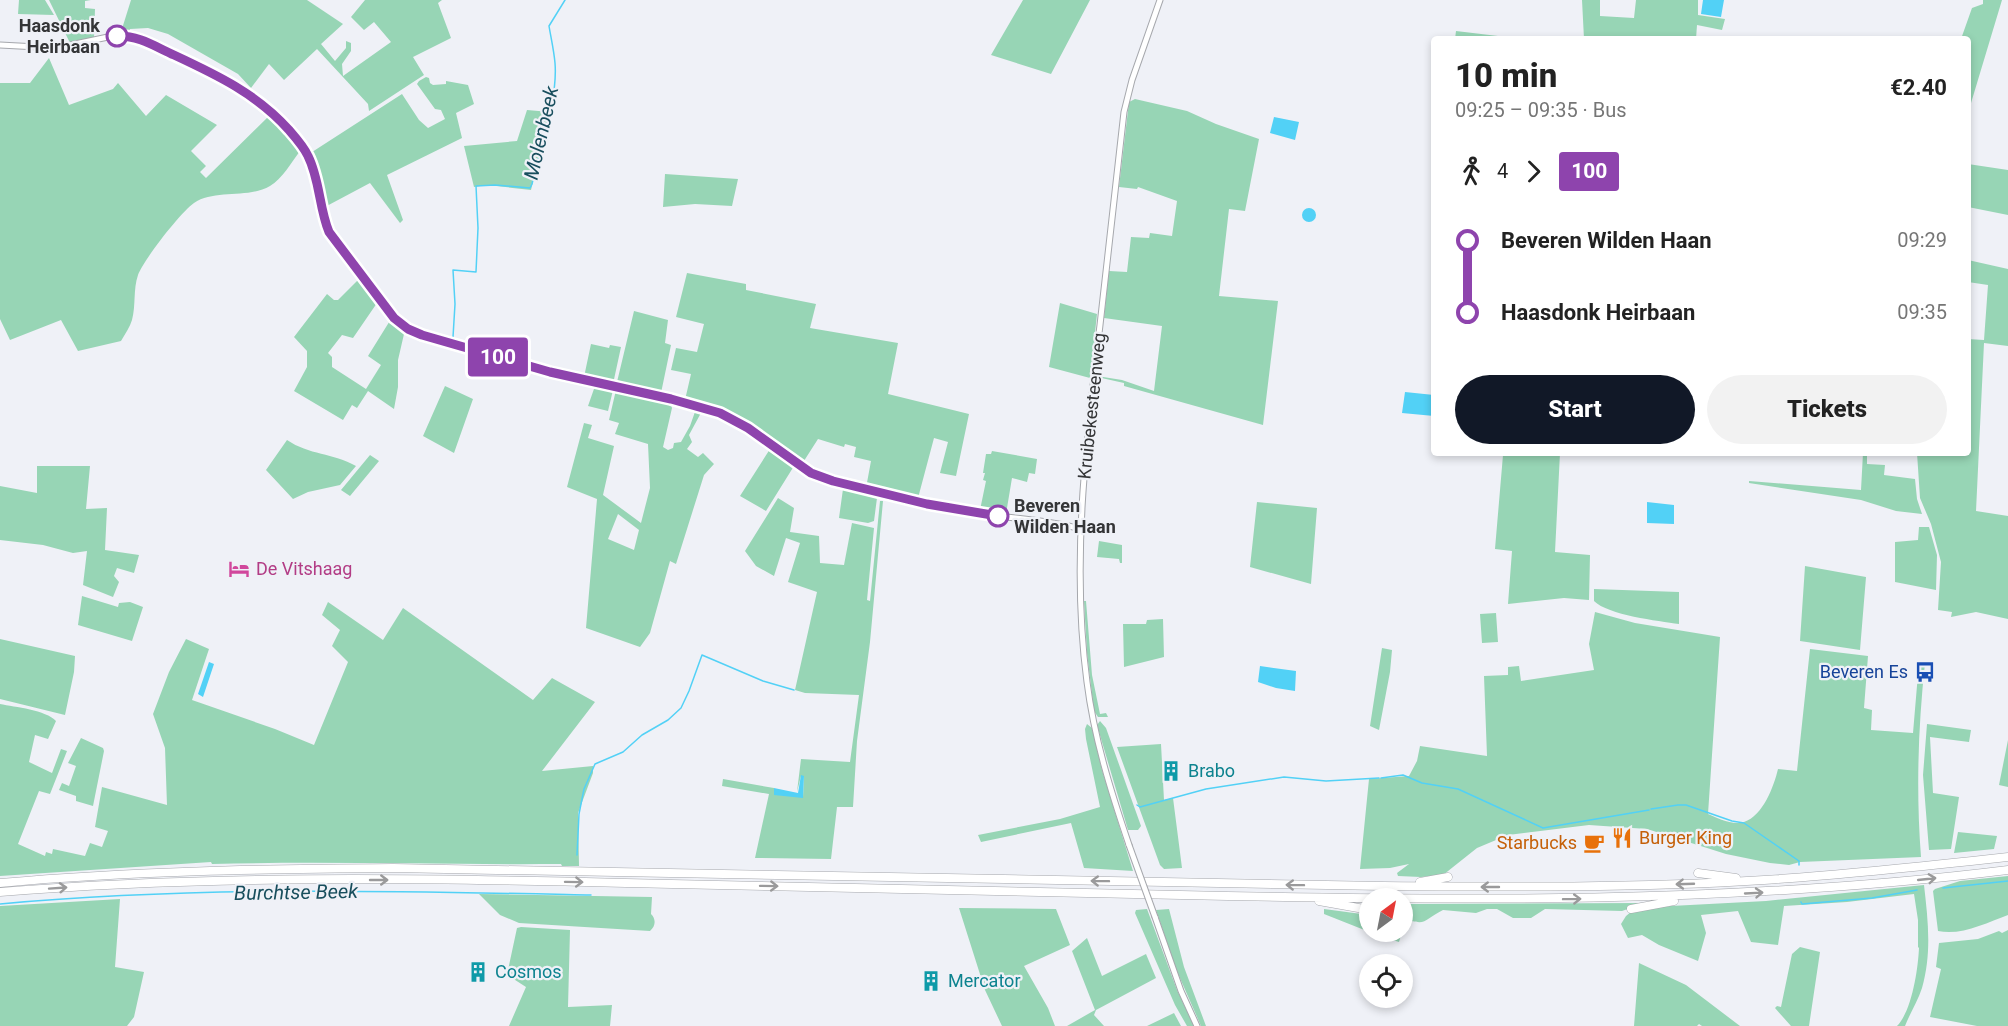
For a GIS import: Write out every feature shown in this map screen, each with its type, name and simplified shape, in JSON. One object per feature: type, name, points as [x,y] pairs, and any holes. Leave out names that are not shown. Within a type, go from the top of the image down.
[{"type":"highway","points":[[0,883],[100,874],[237,869],[393,868],[1552,887],[1764,880],[1915,868],[2008,857]]},
{"type":"highway","points":[[0,892],[94,885],[239,879],[550,881],[1303,897],[1508,899],[1696,896],[1850,886],[2008,870]]},
{"type":"highway","points":[[1698,873],[1764,880]]},
{"type":"highway","points":[[1383,886],[1448,877]]},
{"type":"highway","points":[[1631,909],[1696,896]]},
{"type":"highway","points":[[1303,897],[1359,908]]},
{"type":"street","name":"Kruibekesteenweg","points":[[1160,0],[1132,80],[1124,112],[1092,386],[1080,529],[1083,647],[1087,684],[1102,757],[1129,845],[1181,991],[1197,1026]]},
{"type":"street","points":[[0,45],[56,48],[108,37],[132,37],[205,69],[246,92],[277,117],[304,149],[313,171],[329,232],[394,318],[408,329],[550,372],[714,411],[748,428],[811,473],[843,484],[957,510],[1062,524],[1080,529]]},
{"type":"green space","points":[[19,0],[45,0],[54,15],[18,14]]},
{"type":"green space","points":[[49,0],[91,0],[85,1],[85,8],[95,9],[94,38],[70,43]]},
{"type":"green space","points":[[131,0],[307,0],[343,24],[321,44],[335,61],[346,48],[346,41],[351,43],[351,51],[342,64],[343,76],[391,42],[374,22],[364,30],[351,17],[365,0],[442,0],[438,3],[451,38],[413,57],[424,75],[369,111],[368,104],[317,49],[284,80],[269,64],[251,88],[238,74],[168,34],[148,28],[130,29],[128,34],[121,32]]},
{"type":"green space","points":[[1023,0],[1090,0],[1051,74],[991,55]]},
{"type":"green space","points":[[1582,0],[1600,0],[1600,16],[1634,18],[1636,0],[1698,0],[1698,15],[1725,19],[1722,30],[1697,25],[1696,36],[1584,36]]},
{"type":"green space","points":[[1983,0],[2002,0],[1971,103],[1971,36],[1962,36],[1972,8],[1983,4]]},
{"type":"green space","points":[[1456,31],[1498,36],[1455,36]]},
{"type":"green space","points":[[49,58],[69,105],[113,89],[118,83],[146,116],[166,95],[217,125],[191,151],[206,166],[200,172],[206,178],[269,116],[300,151],[282,175],[270,186],[252,192],[212,196],[188,208],[163,236],[138,275],[132,320],[121,341],[78,351],[61,320],[10,340],[0,319],[0,83],[30,83]]},
{"type":"green space","points":[[426,77],[433,85],[446,84],[446,81],[468,85],[474,104],[456,113],[462,138],[387,175],[403,220],[400,223],[370,183],[323,208],[309,154],[402,94],[419,120],[428,128],[445,119],[441,110],[435,109],[417,84]]},
{"type":"green space","points":[[1135,99],[1187,111],[1259,139],[1245,211],[1229,209],[1219,296],[1278,301],[1263,425],[1097,377],[1122,380],[1154,391],[1162,326],[1104,318],[1109,271],[1127,272],[1131,237],[1149,238],[1150,233],[1172,236],[1177,201],[1138,187],[1137,189],[1119,187],[1129,102]]},
{"type":"green space","points":[[527,110],[550,112],[531,190],[487,185],[474,187],[464,146],[517,141]]},
{"type":"green space","points":[[1971,164],[2008,170],[2008,215],[1971,208]]},
{"type":"green space","points":[[665,174],[738,179],[732,206],[695,204],[663,207]]},
{"type":"green space","points":[[1971,261],[2008,269],[2008,346],[1984,343],[1976,511],[2008,516],[2008,619],[1976,612],[1951,617],[1952,612],[1938,610],[1941,562],[1931,524],[1920,498],[1917,456],[1971,456],[1971,339],[1984,340],[1988,285],[1971,282]]},
{"type":"green space","points":[[687,273],[746,284],[746,290],[816,304],[810,328],[898,343],[888,394],[969,414],[956,476],[940,473],[948,442],[934,438],[918,498],[866,488],[871,461],[854,457],[856,447],[845,444],[844,447],[818,439],[802,464],[740,420],[709,406],[685,400],[691,374],[671,370],[676,348],[697,352],[704,324],[676,317]]},
{"type":"green space","points":[[359,279],[377,303],[353,338],[342,335],[328,353],[332,357],[332,367],[366,389],[381,365],[368,356],[391,319],[404,334],[398,360],[398,387],[394,409],[368,391],[357,408],[352,405],[343,420],[294,391],[307,367],[307,351],[294,337],[327,294],[334,300],[338,300]]},
{"type":"green space","points":[[1060,303],[1097,314],[1090,378],[1049,367]]},
{"type":"green space","points":[[634,311],[668,320],[665,343],[671,345],[661,393],[618,385],[617,382]]},
{"type":"green space","points":[[591,344],[609,348],[610,345],[621,347],[613,384],[584,377]]},
{"type":"green space","points":[[445,386],[473,399],[454,453],[423,436]]},
{"type":"green space","points":[[595,386],[613,390],[608,411],[588,406]]},
{"type":"green space","points":[[616,390],[670,402],[672,408],[663,447],[668,450],[673,448],[674,443],[681,442],[696,409],[702,411],[689,435],[692,442],[687,449],[698,457],[703,453],[714,464],[704,475],[676,564],[670,561],[650,633],[640,647],[586,628],[597,499],[567,487],[584,423],[592,425],[588,438],[614,446],[603,495],[641,523],[650,488],[648,444],[615,434],[619,423],[609,420]],"holes":[[[618,514],[639,530],[634,550],[608,539]]]},
{"type":"green space","points":[[287,440],[304,449],[356,466],[340,485],[308,492],[293,499],[266,470]]},
{"type":"green space","points":[[770,449],[794,466],[766,511],[740,496]]},
{"type":"green space","points":[[992,451],[1037,459],[1035,474],[1029,473],[1027,482],[1012,478],[1006,514],[980,510],[986,481],[983,480],[985,473],[983,473],[986,454],[991,454]]},
{"type":"green space","points":[[370,455],[379,461],[350,496],[341,490]]},
{"type":"green space","points":[[1503,456],[1560,456],[1555,552],[1590,555],[1589,600],[1564,598],[1508,604],[1512,551],[1495,549]]},
{"type":"green space","points":[[1863,456],[1867,456],[1867,464],[1885,465],[1884,475],[1915,479],[1917,499],[1922,514],[1896,511],[1861,500],[1749,483],[1749,481],[1861,490]]},
{"type":"green space","points":[[37,466],[90,466],[86,509],[107,508],[105,550],[139,555],[134,573],[117,568],[114,576],[119,582],[113,597],[83,585],[87,551],[73,553],[43,545],[0,540],[0,486],[37,493]]},
{"type":"green space","points":[[843,489],[877,498],[874,521],[868,523],[839,518]]},
{"type":"green space","points":[[778,498],[794,508],[790,532],[819,536],[820,563],[844,565],[852,523],[874,528],[867,600],[870,601],[880,501],[883,501],[870,642],[857,741],[853,807],[837,807],[831,859],[755,858],[769,794],[722,786],[723,779],[774,788],[774,794],[803,797],[804,776],[801,776],[797,792],[801,759],[850,762],[859,695],[805,693],[795,690],[817,592],[788,582],[800,543],[786,538],[774,576],[756,566],[745,551]]},
{"type":"green space","points":[[1257,502],[1317,508],[1311,584],[1250,567]]},
{"type":"green space","points":[[1919,527],[1929,527],[1937,555],[1936,590],[1895,582],[1895,542],[1918,540]]},
{"type":"green space","points":[[1099,541],[1122,545],[1122,563],[1119,559],[1097,557]]},
{"type":"green space","points":[[1805,566],[1866,577],[1860,650],[1800,641]]},
{"type":"green space","points":[[1594,589],[1679,592],[1679,624],[1634,617],[1610,610],[1594,601]]},
{"type":"green space","points":[[82,596],[118,607],[119,603],[130,602],[143,607],[132,641],[78,625]]},
{"type":"green space","points":[[1084,601],[1086,601],[1092,675],[1100,714],[1106,713],[1108,717],[1098,717],[1094,711]]},
{"type":"green space","points":[[328,602],[383,640],[403,608],[533,700],[552,678],[595,702],[542,771],[593,766],[593,773],[578,813],[579,866],[562,866],[561,864],[212,864],[211,862],[0,876],[0,704],[45,714],[56,721],[48,739],[35,735],[29,762],[52,773],[61,749],[67,751],[50,794],[39,791],[18,844],[45,856],[46,852],[52,854],[53,849],[85,856],[90,843],[102,847],[108,831],[95,827],[102,787],[167,805],[165,748],[153,714],[169,672],[186,639],[209,649],[192,700],[314,745],[348,662],[332,646],[340,630],[322,615]]},
{"type":"green space","points":[[1595,612],[1635,623],[1720,637],[1708,814],[1730,822],[1744,822],[1757,814],[1774,784],[1778,769],[1797,771],[1810,649],[1868,656],[1864,708],[1872,710],[1871,730],[1913,733],[1919,662],[1925,663],[1918,760],[1921,857],[1800,862],[1789,865],[1726,854],[1647,829],[1589,825],[1508,835],[1477,848],[1443,875],[1398,876],[1397,873],[1409,864],[1390,868],[1360,869],[1369,779],[1409,776],[1417,761],[1420,746],[1487,756],[1484,676],[1508,675],[1508,667],[1519,666],[1521,681],[1594,670],[1589,644]]},
{"type":"green space","points":[[1496,613],[1498,642],[1482,643],[1480,614]]},
{"type":"green space","points":[[1163,619],[1164,657],[1124,667],[1123,624],[1146,624],[1147,620]]},
{"type":"green space","points":[[0,639],[75,656],[65,715],[0,699]]},
{"type":"green space","points":[[1382,648],[1392,650],[1379,730],[1370,726]]},
{"type":"green space","points":[[1100,721],[1106,728],[1141,826],[1138,830],[1128,830],[1097,725]]},
{"type":"green space","points":[[1087,724],[1092,728],[1102,770],[1133,871],[1084,868],[1071,823],[981,842],[978,835],[1060,819],[1100,807],[1086,739]]},
{"type":"green space","points":[[1927,724],[1971,730],[1969,742],[1930,737],[1933,793],[1959,797],[1951,849],[1929,850],[1923,775]]},
{"type":"green space","points":[[81,738],[103,748],[104,751],[93,806],[76,801],[76,796],[59,790],[62,783],[69,786],[76,766],[68,763]]},
{"type":"green space","points":[[2008,740],[2008,787],[1999,785]]},
{"type":"green space","points":[[1161,744],[1164,800],[1173,798],[1182,868],[1164,869],[1160,865],[1117,747]]},
{"type":"green space","points":[[1958,832],[1997,836],[1994,849],[1954,853]]},
{"type":"green space","points":[[2008,876],[2008,915],[1956,932],[1938,931],[1933,891],[1935,889],[1960,881]]},
{"type":"green space","points":[[1924,885],[1928,924],[1927,962],[1922,988],[1905,1026],[1897,1026],[1910,1000],[1916,978],[1919,948],[1914,894],[1847,902],[1784,906],[1778,945],[1751,942],[1738,911],[1701,915],[1706,933],[1698,961],[1659,945],[1642,935],[1628,938],[1621,924],[1632,911],[1652,907],[1766,901]]},
{"type":"green space","points":[[479,894],[652,897],[651,914],[655,923],[650,931],[519,923],[500,915]]},
{"type":"green space","points":[[120,899],[115,967],[144,972],[134,1017],[127,1026],[0,1026],[0,906]]},
{"type":"green space","points":[[1645,903],[1622,911],[1545,909],[1531,918],[1513,918],[1497,909],[1487,909],[1476,913],[1443,910],[1421,922],[1413,921],[1413,904]]},
{"type":"green space","points":[[959,908],[1056,909],[1070,945],[1024,966],[1048,1008],[1055,1026],[1002,1026],[985,990]]},
{"type":"green space","points":[[1147,909],[1177,990],[1194,1026],[1187,1026],[1175,1005],[1135,913],[1136,910]]},
{"type":"green space","points":[[1169,909],[1184,967],[1206,1026],[1201,1026],[1176,969],[1156,910]]},
{"type":"green space","points":[[1324,909],[1359,914],[1359,928],[1324,914]]},
{"type":"green space","points":[[517,928],[570,930],[568,1007],[612,1005],[610,1026],[509,1026],[526,987],[512,978],[508,970]]},
{"type":"green space","points":[[2008,930],[2008,1026],[1977,1026],[1930,1017],[1941,969],[1936,967],[1939,943],[1978,939]]},
{"type":"green space","points":[[1087,938],[1102,976],[1146,954],[1156,978],[1096,1010],[1094,1015],[1104,1026],[1067,1026],[1095,1010],[1072,951]]},
{"type":"green space","points":[[1800,947],[1820,952],[1809,1026],[1791,1026],[1775,1008],[1781,1007],[1792,954]]},
{"type":"green space","points":[[1639,963],[1686,985],[1740,1026],[1702,1026],[1699,1024],[1697,1026],[1634,1026]]},
{"type":"green space","points":[[1174,1013],[1181,1026],[1147,1026]]},
{"type":"water","points":[[1703,0],[1724,0],[1721,17],[1701,14]]},
{"type":"water","points":[[1274,117],[1299,122],[1295,140],[1270,133]]},
{"type":"water","points":[[1309,208],[1314,210],[1316,215],[1314,220],[1309,222],[1304,220],[1302,215],[1304,210]]},
{"type":"water","points":[[1405,392],[1431,395],[1431,416],[1402,413]]},
{"type":"water","points":[[1647,502],[1674,505],[1674,524],[1647,523]]},
{"type":"water","points":[[209,662],[214,664],[203,697],[198,694]]},
{"type":"water","points":[[1260,666],[1296,671],[1295,691],[1258,682]]},
{"type":"water","points":[[801,775],[804,776],[803,798],[774,795],[774,788],[798,793]]},
{"type":"waterway","name":"Molenbeek","points":[[453,337],[455,304],[453,270],[476,272],[478,228],[476,186],[530,188],[532,184],[554,92],[555,63],[549,26],[565,0]]},
{"type":"waterway","name":"Burchtse Beek","points":[[577,855],[579,814],[584,789],[595,764],[623,752],[642,735],[668,720],[681,708],[702,655],[763,681],[794,690]]},
{"type":"waterway","points":[[1381,778],[1403,775],[1422,783],[1458,789],[1543,828],[1649,810]]},
{"type":"waterway","points":[[1137,805],[1140,807],[1206,789],[1284,777],[1326,781],[1379,778]]},
{"type":"waterway","points":[[1651,809],[1686,805],[1744,823],[1799,861],[1799,865]]},
{"type":"waterway","points":[[1943,888],[2008,881]]},
{"type":"waterway","points":[[1801,902],[1802,904],[1872,898],[1917,890]]},
{"type":"waterway","name":"Burchtse Beek","points":[[0,904],[74,898],[222,892],[369,891],[591,895]]},
{"type":"bus line","name":"100","points":[[117,36],[139,39],[205,69],[246,92],[277,117],[309,157],[329,232],[394,318],[408,329],[550,372],[671,399],[720,413],[748,428],[821,478],[853,488],[927,504],[998,516]]},
{"type":"place","name":"Haasdonk Heirbaan","points":[[117,36]]},
{"type":"place","name":"Beveren Wilden Haan","points":[[998,516]]},
{"type":"place","name":"De Vitshaag","points":[[239,569]]},
{"type":"place","name":"Beveren Es","points":[[1925,672]]},
{"type":"place","name":"Brabo","points":[[1171,771]]},
{"type":"place","name":"Burger King","points":[[1622,838]]},
{"type":"place","name":"Starbucks","points":[[1594,843]]},
{"type":"place","name":"Cosmos","points":[[478,972]]},
{"type":"place","name":"Mercator","points":[[931,981]]}]
